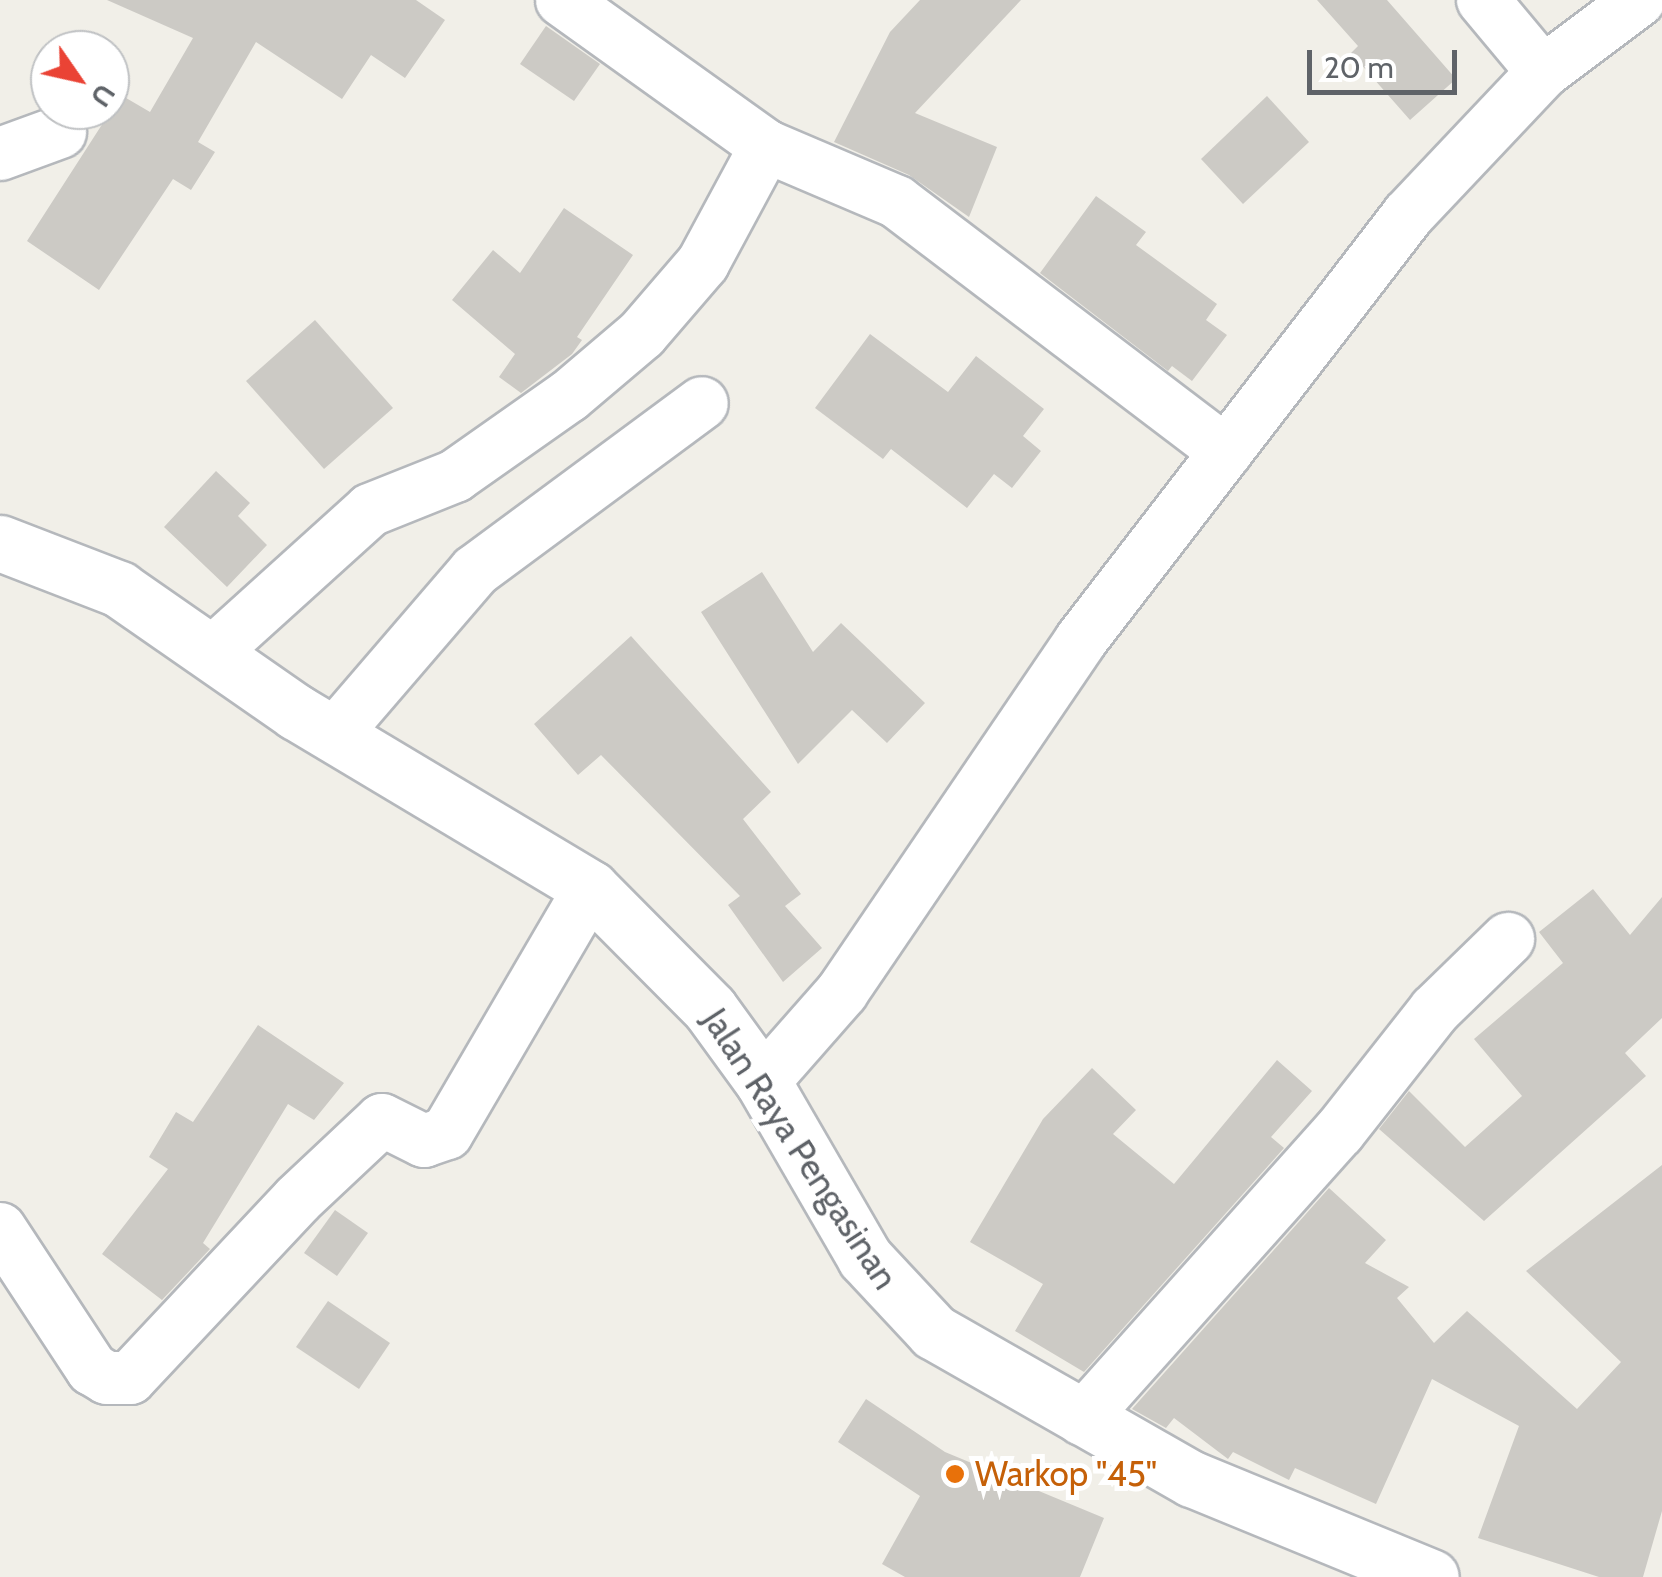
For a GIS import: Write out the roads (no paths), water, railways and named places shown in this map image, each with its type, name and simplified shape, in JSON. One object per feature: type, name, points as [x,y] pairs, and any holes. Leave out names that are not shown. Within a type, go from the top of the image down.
[{"type":"main road","name":"Jalan Raya Pengasinan","points":[[0,543],[120,590],[334,735],[590,888],[710,1009],[762,1082],[894,1296],[934,1332],[1192,1479],[1431,1577]]},
{"type":"street","points":[[562,0],[766,146],[897,202],[1226,452]]},
{"type":"street","points":[[1483,0],[1543,72]]},
{"type":"street","points":[[762,1082],[842,992],[1081,640],[1408,215],[1543,72],[1639,0]]},
{"type":"street","points":[[0,154],[60,132]]},
{"type":"street","points":[[212,653],[370,510],[456,476],[569,396],[642,334],[703,263],[766,146]]},
{"type":"street","points":[[334,735],[475,571],[702,403]]},
{"type":"street","points":[[0,1229],[92,1369],[107,1378],[130,1378],[298,1199],[382,1120],[424,1141],[447,1133],[590,888]]},
{"type":"street","points":[[1082,1419],[1339,1132],[1436,1010],[1508,940]]},
{"type":"place","name":"Warkop \"45\"","points":[[955,1474]]}]
